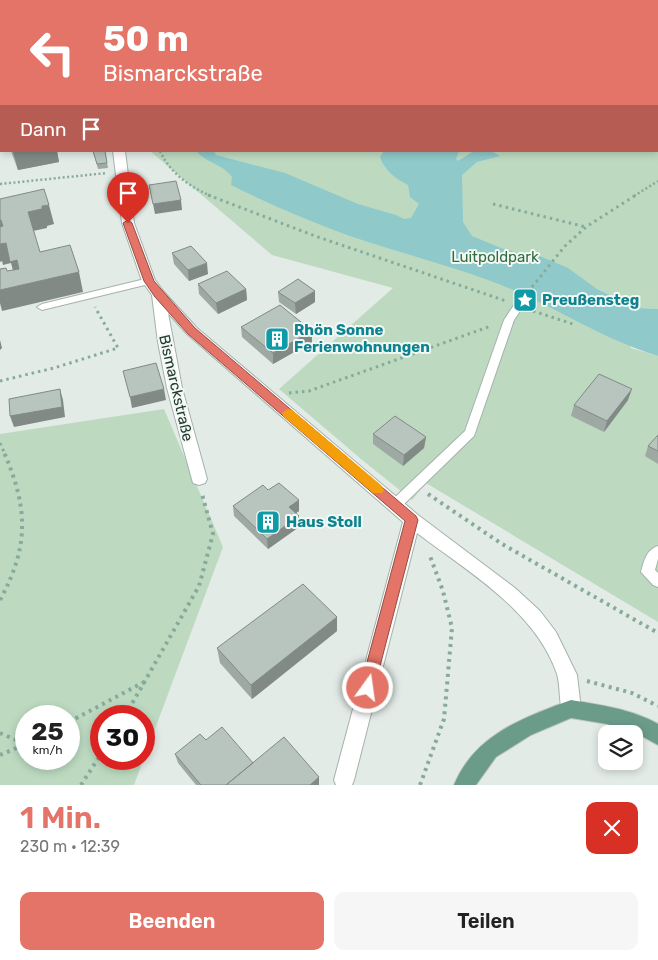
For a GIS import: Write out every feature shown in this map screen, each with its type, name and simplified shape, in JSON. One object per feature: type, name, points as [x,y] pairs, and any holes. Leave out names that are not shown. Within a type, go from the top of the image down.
[{"type":"main road","points":[[464,785],[489,750],[524,728],[571,709],[607,715],[643,726],[658,735]]},
{"type":"street","name":"Bismarckstraße","points":[[118,152],[128,223],[149,281],[159,295],[192,331],[395,505],[410,528],[510,593],[534,617],[549,638],[567,675],[571,709]]},
{"type":"street","name":"Bismarckstraße","points":[[159,295],[166,349],[198,479]]},
{"type":"street","points":[[344,780],[410,528]]},
{"type":"lane","points":[[42,307],[149,281]]},
{"type":"lane","points":[[395,505],[417,486],[470,433],[508,320],[521,302]]},
{"type":"lane","points":[[658,550],[651,558],[648,572],[658,581]]},
{"type":"path","points":[[160,152],[163,159],[181,178],[207,193],[314,238],[521,302],[573,324]]},
{"type":"path","points":[[0,184],[122,172]]},
{"type":"path","points":[[531,289],[553,259],[586,227],[658,181]]},
{"type":"path","points":[[493,204],[586,227]]},
{"type":"path","points":[[0,381],[70,364],[118,348],[87,296]]},
{"type":"path","points":[[267,396],[309,390],[508,320]]},
{"type":"path","points":[[0,443],[19,493],[24,534],[11,581],[0,600]]},
{"type":"path","points":[[132,705],[200,586],[213,534],[198,479]]},
{"type":"path","points":[[417,486],[502,544],[658,634]]},
{"type":"path","points":[[410,528],[429,552],[443,590],[452,628],[444,719],[420,785]]},
{"type":"path","points":[[567,675],[632,693],[658,706]]},
{"type":"path","points":[[80,716],[147,681]]},
{"type":"path","points":[[0,733],[15,739]]},
{"type":"path","points":[[0,755],[15,749]]},
{"type":"path","points":[[81,785],[91,770]]},
{"type":"green space","name":"Luitpoldpark","points":[[151,152],[658,152],[658,309],[640,308],[597,289],[631,348],[658,356],[658,622],[426,483],[412,500],[279,389],[393,288],[272,255]]},
{"type":"green space","points":[[164,409],[223,547],[155,729],[155,705],[90,705],[90,770],[140,770],[134,785],[0,785],[0,434]]},
{"type":"water","points":[[197,152],[214,152],[216,155],[285,173],[358,204],[404,219],[411,218],[419,204],[410,197],[408,185],[395,177],[384,166],[380,157],[383,152],[459,152],[456,159],[458,161],[472,152],[493,152],[500,156],[477,162],[462,175],[463,222],[472,236],[518,253],[535,254],[568,268],[597,289],[639,308],[658,309],[658,356],[593,330],[531,298],[488,280],[347,235],[303,218],[231,185],[232,177],[228,173]]},
{"type":"building","points":[[93,152],[105,152],[107,163],[97,164]]},
{"type":"building","points":[[176,181],[181,200],[153,204],[149,185]]},
{"type":"building","points":[[44,189],[49,205],[42,206],[42,209],[28,212],[40,252],[70,245],[79,272],[0,290],[0,269],[6,268],[7,271],[19,269],[17,260],[10,262],[6,243],[0,244],[0,227],[3,226],[0,220],[0,199]]},
{"type":"building","points":[[191,246],[207,263],[188,270],[172,253]]},
{"type":"building","points":[[227,271],[246,289],[216,303],[198,284]]},
{"type":"building","points":[[298,279],[315,291],[295,303],[278,292]]},
{"type":"building","name":"Rhön Sonne Ferienwohnungen","points":[[280,305],[312,331],[273,353],[241,327]]},
{"type":"building","points":[[156,363],[164,389],[130,397],[123,371]]},
{"type":"building","points":[[599,374],[632,389],[607,421],[574,405]]},
{"type":"building","points":[[60,389],[62,407],[10,416],[9,399]]},
{"type":"building","points":[[395,416],[426,437],[404,455],[373,434]]},
{"type":"building","points":[[658,435],[658,451],[648,446]]},
{"type":"building","name":"Haus Stoll","points":[[279,483],[299,500],[289,507],[299,516],[267,539],[233,506],[263,485],[268,490]]},
{"type":"building","points":[[303,584],[337,617],[251,685],[217,648]]},
{"type":"building","points":[[222,727],[253,763],[226,785],[201,785],[175,754],[200,734],[206,740]]},
{"type":"building","points":[[284,737],[319,777],[310,785],[226,785]]},
{"type":"slow traffic","points":[[288,413],[378,490]]},
{"type":"place","name":"Preußensteg","points":[[525,300]]},
{"type":"place","name":"Rhön Sonne Ferienwohnungen","points":[[277,339]]},
{"type":"place","name":"Haus Stoll","points":[[268,522]]},
{"type":"route","points":[[128,223],[149,281],[159,295],[192,331],[412,520],[368,688]]}]
